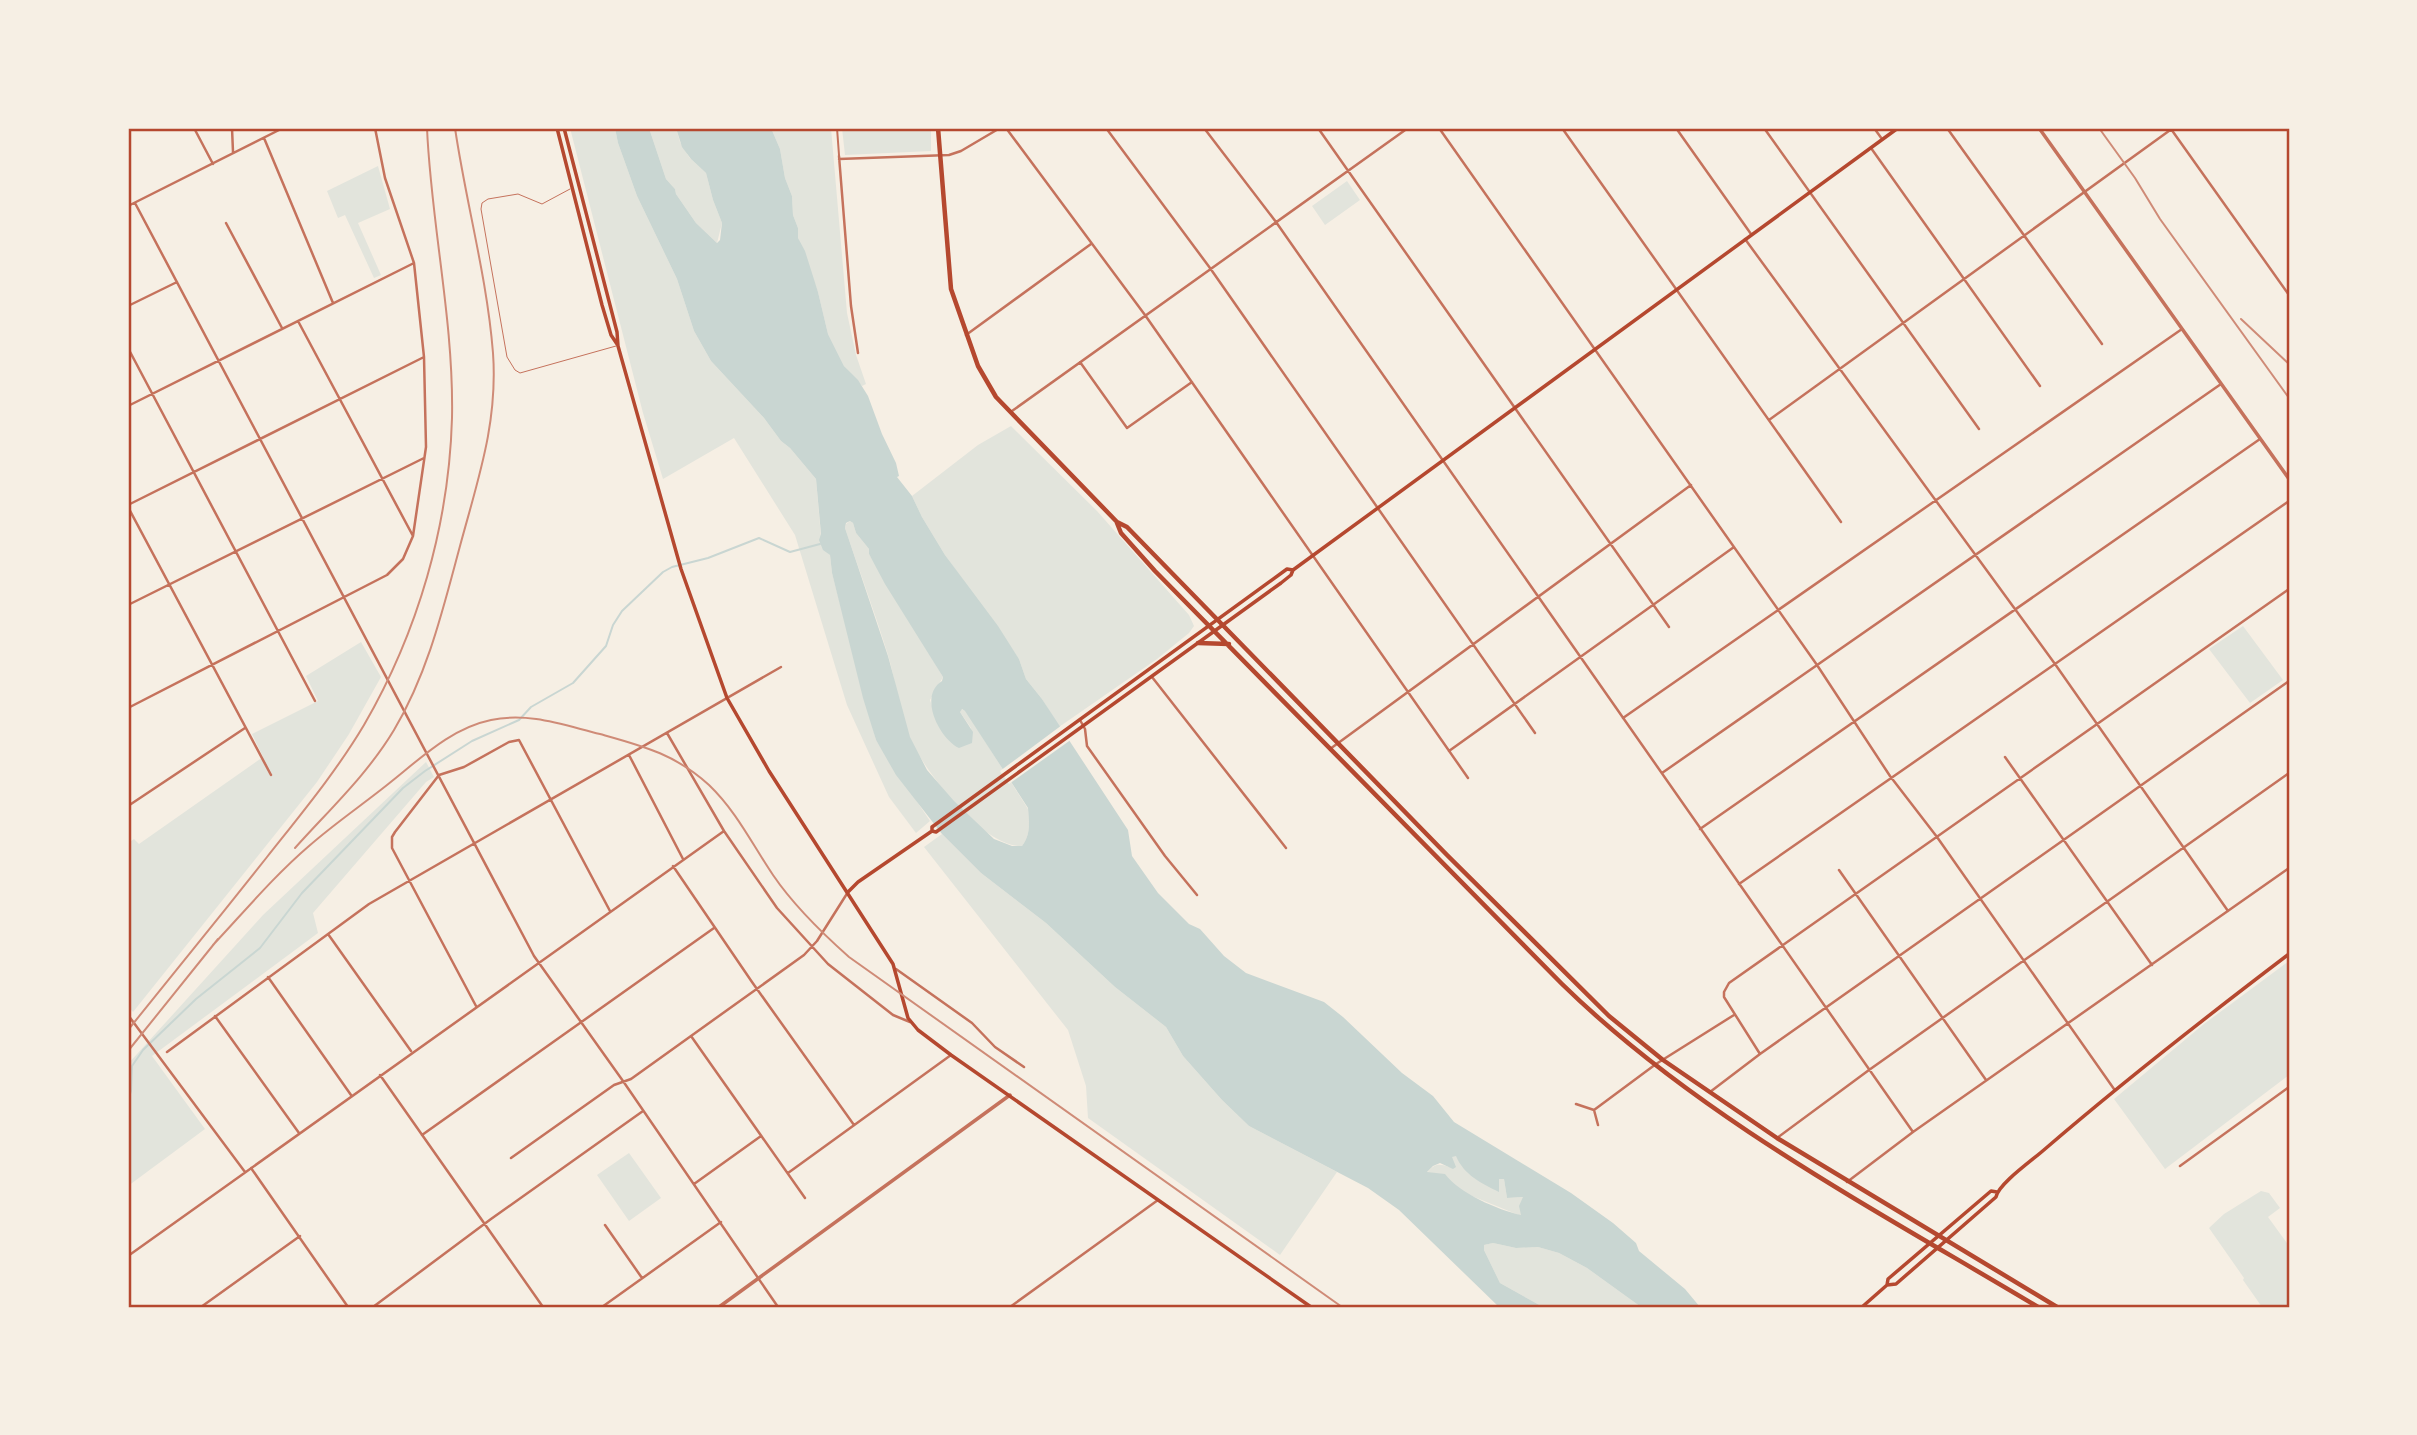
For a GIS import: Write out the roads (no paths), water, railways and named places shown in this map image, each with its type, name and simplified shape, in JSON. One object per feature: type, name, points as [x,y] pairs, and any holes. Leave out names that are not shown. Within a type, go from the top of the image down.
[{"type":"main road","points":[[556,128],[602,305],[611,335],[618,346]]},
{"type":"main road","points":[[564,128],[617,332],[618,346],[678,559],[727,698],[776,783],[896,969],[902,1005],[911,1022],[951,1055],[1311,1307]]},
{"type":"main road","points":[[938,128],[950,282],[966,335],[984,379],[1009,413],[1117,522],[1127,527],[1224,624],[1593,1002],[1663,1060],[1777,1138],[2057,1307]]},
{"type":"main road","points":[[848,892],[864,877],[932,831],[936,832],[1152,677],[1291,575],[1293,570],[1314,554],[1898,128]]},
{"type":"main road","points":[[1117,522],[1121,533],[1137,552],[1607,1028],[1770,1146],[2038,1307]]},
{"type":"main road","points":[[932,831],[932,827],[1275,576],[1287,569],[1293,570]]},
{"type":"main road","points":[[1198,643],[1229,644]]},
{"type":"main road","points":[[1862,1307],[1887,1285],[1896,1284],[1938,1248],[2114,1089],[2289,954]]},
{"type":"main road","points":[[1887,1285],[1888,1279],[1929,1242],[1991,1191],[1997,1192]]},
{"type":"street","points":[[194,128],[213,164]]},
{"type":"street","points":[[232,128],[233,154]]},
{"type":"street","points":[[128,206],[281,128]]},
{"type":"street","points":[[128,708],[387,575],[408,550],[413,536],[426,447],[424,357],[414,263],[385,178],[376,128]]},
{"type":"street","points":[[837,128],[851,306],[858,353]]},
{"type":"street","points":[[839,158],[940,155],[961,151],[1000,128]]},
{"type":"street","points":[[1006,128],[1145,315],[1468,778]]},
{"type":"street","points":[[1106,128],[1210,268],[1535,733]]},
{"type":"street","points":[[1204,128],[1276,222],[1913,1132]]},
{"type":"street","points":[[1318,128],[1669,627]]},
{"type":"street","points":[[1009,413],[1408,128]]},
{"type":"street","points":[[1439,128],[1817,665],[1853,722],[2114,1089]]},
{"type":"street","points":[[1562,128],[1841,522]]},
{"type":"street","points":[[1676,128],[1752,234]]},
{"type":"street","points":[[1765,128],[1979,429]]},
{"type":"street","points":[[1874,128],[1882,139]]},
{"type":"street","points":[[1947,128],[2102,344]]},
{"type":"street","points":[[2039,128],[2289,479]]},
{"type":"street","points":[[1769,420],[2172,129],[2289,295]]},
{"type":"street","points":[[264,138],[333,303]]},
{"type":"street","points":[[1871,148],[2040,386]]},
{"type":"street","points":[[135,203],[538,962],[778,1307]]},
{"type":"street","points":[[226,223],[282,329]]},
{"type":"street","points":[[1745,239],[2055,664],[2228,911]]},
{"type":"street","points":[[966,335],[1092,244]]},
{"type":"street","points":[[128,406],[414,263]]},
{"type":"street","points":[[128,306],[177,282]]},
{"type":"street","points":[[298,321],[413,536]]},
{"type":"street","points":[[1623,718],[2182,329]]},
{"type":"street","points":[[128,348],[315,701]]},
{"type":"street","points":[[271,775],[128,506],[424,357]]},
{"type":"street","points":[[1080,362],[1128,428],[1192,382]]},
{"type":"street","points":[[1662,773],[2221,384]]},
{"type":"street","points":[[1700,829],[2260,439]]},
{"type":"street","points":[[128,605],[424,458]]},
{"type":"street","points":[[1330,749],[1691,485]]},
{"type":"street","points":[[1739,884],[2289,501]]},
{"type":"street","points":[[1449,751],[1734,546]]},
{"type":"street","points":[[1760,1054],[1724,997],[1729,983],[2289,589]]},
{"type":"street","points":[[167,1052],[369,904],[781,667]]},
{"type":"street","points":[[1152,677],[1286,848]]},
{"type":"street","points":[[1710,1092],[2289,681]]},
{"type":"street","points":[[1080,720],[1087,746],[1165,856],[1197,895]]},
{"type":"street","points":[[128,806],[245,728]]},
{"type":"street","points":[[667,733],[724,831],[777,908],[812,947],[869,997],[893,1014],[911,1022]]},
{"type":"street","points":[[476,1006],[392,848],[392,837],[439,775],[464,767],[509,742],[519,740],[610,911]]},
{"type":"street","points":[[628,755],[683,859]]},
{"type":"street","points":[[2005,757],[2151,965]]},
{"type":"street","points":[[1777,1138],[2289,773]]},
{"type":"street","points":[[128,1256],[724,831]]},
{"type":"street","points":[[673,866],[854,1125]]},
{"type":"street","points":[[1847,1182],[1913,1132],[2289,868]]},
{"type":"street","points":[[1839,870],[1986,1081]]},
{"type":"street","points":[[511,1158],[614,1085],[631,1079],[812,947],[848,892]]},
{"type":"street","points":[[422,1135],[714,928]]},
{"type":"street","points":[[328,934],[411,1052]]},
{"type":"street","points":[[896,969],[972,1023],[995,1047],[1024,1067]]},
{"type":"street","points":[[268,977],[351,1095]]},
{"type":"street","points":[[128,1015],[245,1172]]},
{"type":"street","points":[[215,1016],[299,1133]]},
{"type":"street","points":[[1594,1110],[1656,1064],[1734,1016]]},
{"type":"street","points":[[691,1036],[805,1198]]},
{"type":"street","points":[[788,1173],[951,1055]]},
{"type":"street","points":[[380,1075],[543,1307]]},
{"type":"street","points":[[2180,1166],[2289,1087]]},
{"type":"street","points":[[719,1307],[1010,1095]]},
{"type":"street","points":[[1576,1104],[1594,1110]]},
{"type":"street","points":[[1594,1110],[1598,1125]]},
{"type":"street","points":[[373,1307],[643,1111]]},
{"type":"street","points":[[694,1184],[761,1136]]},
{"type":"street","points":[[251,1168],[348,1307]]},
{"type":"street","points":[[1010,1307],[1158,1200]]},
{"type":"street","points":[[602,1307],[721,1222]]},
{"type":"street","points":[[604,1225],[642,1279]]},
{"type":"street","points":[[201,1307],[300,1236]]},
{"type":"street","points":[[1017,1303],[1020,1307]]},
{"type":"lane","points":[[572,188],[542,204],[514,194],[488,199],[481,206],[507,357],[516,372],[526,372],[618,346]]},
{"type":"waterway","points":[[128,1100],[132,1066],[143,1050],[196,999],[260,948],[302,893],[403,788],[472,741],[519,720],[531,707],[573,683],[606,646],[613,625],[622,611],[663,572],[759,538],[790,552],[820,544]]},
{"type":"railway","points":[[128,1030],[293,825],[342,759],[383,689],[415,615],[427,577],[445,498],[452,418],[446,309],[427,128]]},
{"type":"railway","points":[[295,848],[372,762],[406,708],[441,617],[485,451],[494,379],[493,353],[486,296],[455,128]]},
{"type":"railway","points":[[2099,128],[2160,219],[2289,398]]},
{"type":"railway","points":[[2241,319],[2289,364]]},
{"type":"railway","points":[[213,945],[271,882],[309,846],[450,736],[491,720],[519,718],[559,724],[630,743],[671,758],[709,785],[736,817],[790,898],[849,957],[1342,1307]]},
{"type":"railway","points":[[128,1051],[218,939]]}]
